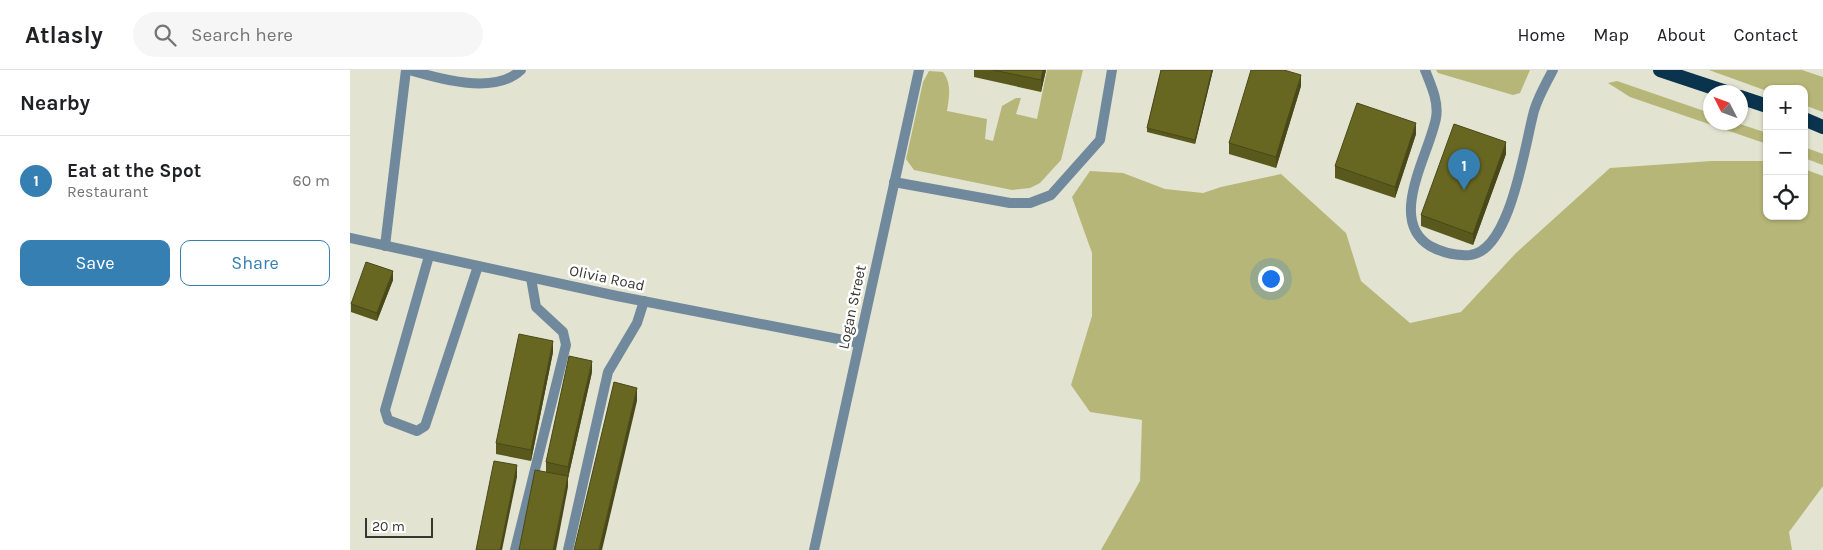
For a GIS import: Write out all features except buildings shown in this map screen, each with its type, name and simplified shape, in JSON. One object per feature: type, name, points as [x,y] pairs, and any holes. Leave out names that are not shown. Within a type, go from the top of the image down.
[{"type":"highway","points":[[1660,70],[1705,85]]},
{"type":"highway","points":[[1748,100],[1763,105]]},
{"type":"highway","points":[[1808,121],[1823,127]]},
{"type":"street","points":[[385,246],[408,70],[450,81],[496,83],[521,70]]},
{"type":"street","name":"Logan Street","points":[[814,550],[919,70]]},
{"type":"street","points":[[894,182],[1010,203],[1030,203],[1051,195],[1100,140],[1112,70]]},
{"type":"street","points":[[1425,70],[1434,94],[1436,116],[1410,204],[1411,225],[1422,241],[1439,251],[1460,256],[1474,254],[1488,244],[1502,224],[1514,198],[1534,109],[1553,70]]},
{"type":"street","name":"Olivia Road","points":[[350,238],[531,278],[859,342]]},
{"type":"street","points":[[429,256],[385,410],[388,420],[417,430],[425,426],[478,266]]},
{"type":"street","points":[[515,550],[566,345],[563,332],[536,307],[531,278]]},
{"type":"street","points":[[568,550],[608,372],[637,323],[644,301]]},
{"type":"shaded area","points":[[1047,70],[1083,70],[1061,160],[1040,183],[1030,188],[1012,190],[914,170],[906,159],[923,82],[929,71],[943,72],[948,81],[947,111],[987,119],[985,139],[993,141],[1002,106],[1016,98],[1021,98],[1016,114],[1037,119]]},
{"type":"shaded area","points":[[1436,70],[1530,70],[1520,93],[1513,95],[1438,73]]},
{"type":"shaded area","points":[[1709,70],[1802,70],[1823,77],[1823,112],[1808,106],[1808,85],[1763,85],[1763,90]]},
{"type":"shaded area","points":[[1617,81],[1703,111],[1703,122],[1630,97],[1608,83]]},
{"type":"shaded area","points":[[1748,127],[1763,132],[1763,143],[1726,130],[1748,130]]},
{"type":"shaded area","points":[[1808,148],[1823,154],[1823,165],[1808,159]]},
{"type":"shaded area","points":[[1712,161],[1763,161],[1763,220],[1808,220],[1808,170],[1823,176],[1823,486],[1789,532],[1792,550],[1101,550],[1140,481],[1142,420],[1090,412],[1071,385],[1092,316],[1092,253],[1072,197],[1090,171],[1123,173],[1165,189],[1203,193],[1221,187],[1281,174],[1346,233],[1361,281],[1410,323],[1461,312],[1516,253],[1610,168]]},
{"type":"place","name":"Eat at the Spot","points":[[1464,190]]}]
